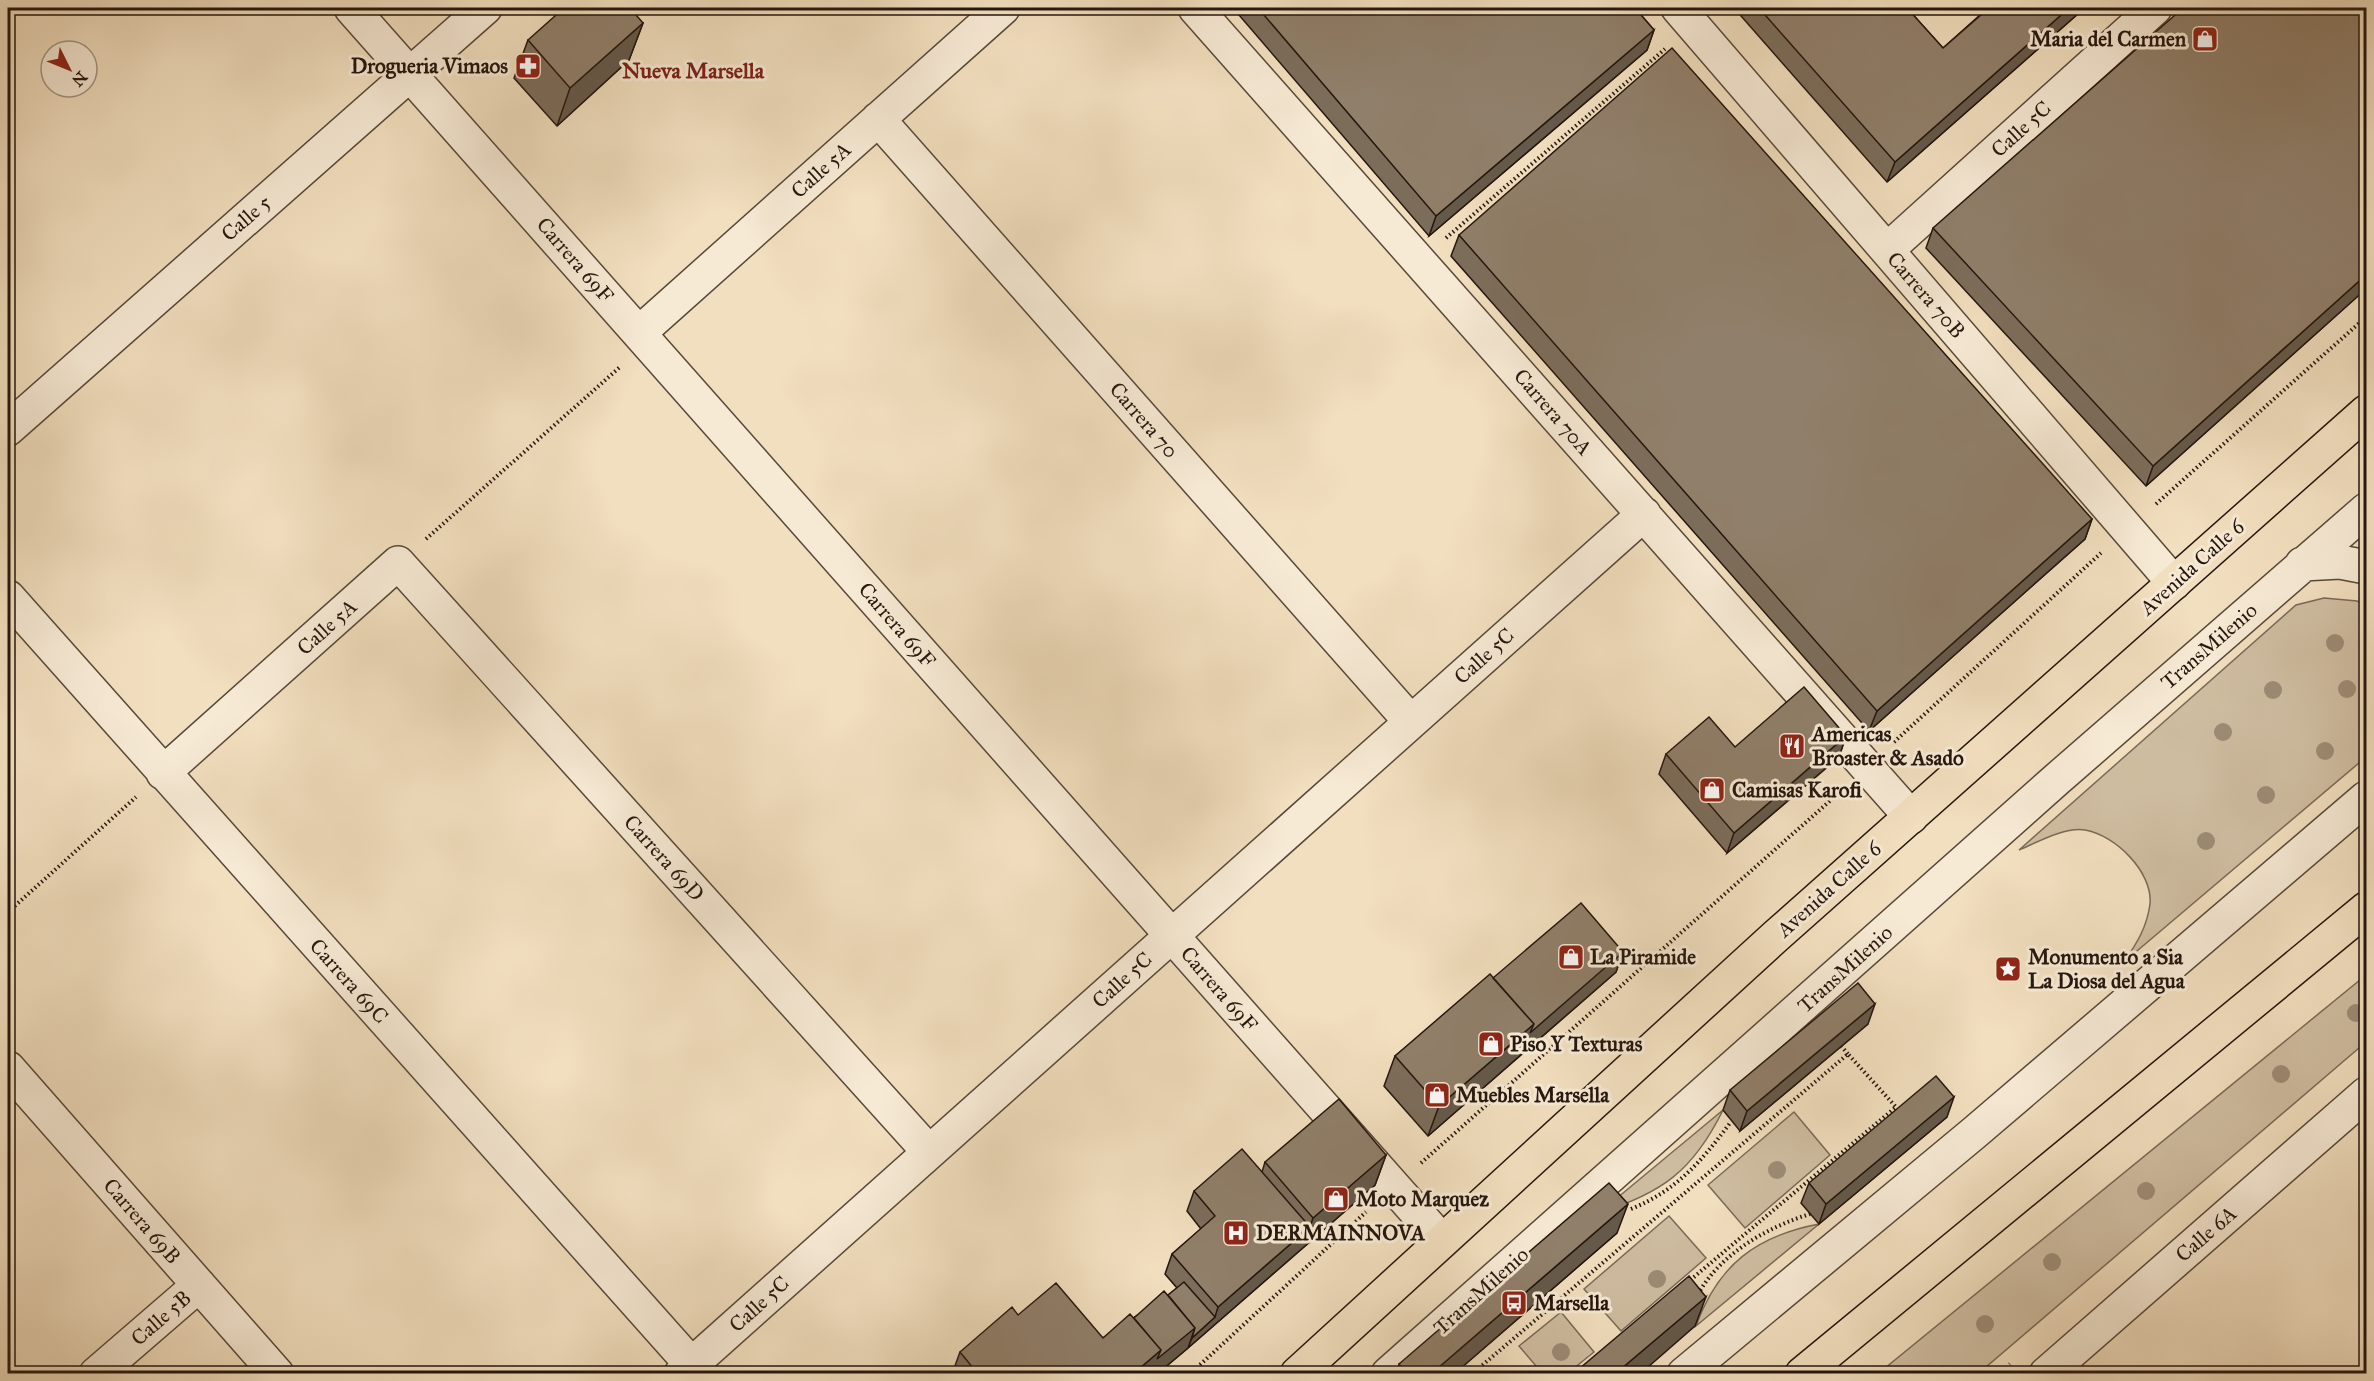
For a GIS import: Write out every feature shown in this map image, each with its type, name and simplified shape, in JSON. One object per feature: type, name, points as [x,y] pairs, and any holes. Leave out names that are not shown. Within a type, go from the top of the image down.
[{"type":"highway","name":"Avenida Calle 6","points":[[1297,1374],[1911,817],[2367,412]]},
{"type":"highway","points":[[1802,1374],[2367,909]]},
{"type":"street","name":"Carrera 69F","points":[[351,8],[1442,1242]]},
{"type":"street","name":"Calle 5","points":[[8,429],[485,8]]},
{"type":"street","name":"Calle 5A","points":[[643,338],[878,119],[1003,8]]},
{"type":"street","name":"Carrera 70A","points":[[1195,8],[1911,817]]},
{"type":"street","name":"Calle 5C","points":[[1887,250],[2142,12]]},
{"type":"street","name":"Carrera 70B","points":[[1685,16],[2174,583]]},
{"type":"street","name":"Carrera 70","points":[[878,119],[1411,722]]},
{"type":"street","name":"TransMilenio","points":[[1388,1374],[2302,564],[2367,510]]},
{"type":"street","name":"Calle 5C","points":[[686,1369],[1644,514]]},
{"type":"street","points":[[2302,564],[2340,562],[2367,567]]},
{"type":"street","name":"Calle 5A","points":[[163,773],[398,563]]},
{"type":"street","name":"Carrera 69D","points":[[398,563],[929,1152]]},
{"type":"street","name":"Carrera 69C","points":[[8,597],[686,1369]]},
{"type":"street","points":[[1684,1374],[1974,1133],[2367,798]]},
{"type":"street","name":"Carrera 69B","points":[[8,1068],[277,1374]]},
{"type":"street","name":"Calle 6A","points":[[2046,1374],[2367,1094]]},
{"type":"street","name":"Calle 5B","points":[[96,1374],[199,1285]]},
{"type":"path","points":[[1420,261],[1685,16]]},
{"type":"path","points":[[398,563],[643,338]]},
{"type":"path","points":[[8,912],[163,773]]},
{"type":"path","points":[[1841,1046],[1900,1112]]},
{"type":"path","points":[[1472,1374],[1848,1054]]},
{"type":"path","points":[[1679,1290],[1896,1107]]},
{"type":"path","points":[[1628,1211],[1658,1198],[1682,1180],[1731,1121]]},
{"type":"path","points":[[1190,1374],[1394,1187]]},
{"type":"path","points":[[1696,1297],[1720,1267],[1742,1246],[1785,1222],[1810,1214]]},
{"type":"shaded area","points":[[2324,598],[2357,601],[2366,606],[2366,757],[2124,962],[2141,935],[2150,904],[2145,880],[2130,857],[2108,839],[2085,830],[2060,833],[2019,850],[2296,605]]},
{"type":"shaded area","points":[[2366,975],[2366,1042],[1979,1373],[1879,1373]]},
{"type":"shaded area","points":[[1723,1110],[1700,1149],[1673,1177],[1641,1197],[1599,1213]]},
{"type":"shaded area","points":[[1794,1112],[1830,1155],[1745,1228],[1708,1185]]},
{"type":"shaded area","points":[[1669,1216],[1706,1258],[1621,1331],[1584,1289]]},
{"type":"shaded area","points":[[1819,1224],[1696,1326],[1716,1286],[1742,1257],[1758,1245],[1776,1236]]},
{"type":"shaded area","points":[[1561,1312],[1594,1352],[1568,1373],[1542,1373],[1519,1346]]},
{"type":"building","points":[[564,8],[630,8],[643,23],[570,88],[528,40]]},
{"type":"building","points":[[1258,8],[1635,8],[1654,30],[1436,216]]},
{"type":"building","points":[[1759,8],[1907,8],[1943,48],[1989,8],[2069,8],[1895,162]]},
{"type":"building","points":[[2183,8],[2367,8],[2367,274],[2153,466],[1933,228]]},
{"type":"building","points":[[1672,48],[2092,519],[1877,711],[1459,235]]},
{"type":"building","points":[[1804,687],[1846,736],[1734,833],[1666,754],[1709,717],[1735,747]]},
{"type":"building","points":[[1581,903],[1623,952],[1530,1033],[1534,1024],[1493,978]]},
{"type":"building","points":[[1490,974],[1534,1024],[1439,1106],[1395,1056]]},
{"type":"building","points":[[1858,983],[1875,1004],[1747,1111],[1730,1090]]},
{"type":"building","points":[[1936,1076],[1954,1097],[1826,1204],[1809,1183]]},
{"type":"building","points":[[1339,1099],[1386,1155],[1313,1218],[1265,1162]]},
{"type":"building","points":[[1242,1149],[1310,1227],[1218,1307],[1172,1254],[1215,1216],[1194,1191]]},
{"type":"building","points":[[1609,1183],[1628,1204],[1431,1374],[1408,1374],[1399,1364]]},
{"type":"building","points":[[1689,1276],[1706,1297],[1615,1374],[1573,1374]]},
{"type":"building","points":[[1184,1282],[1215,1317],[1192,1338],[1195,1328],[1168,1295]]},
{"type":"building","points":[[1056,1283],[1103,1338],[1130,1314],[1161,1350],[1133,1374],[978,1374],[960,1352],[1012,1307],[1018,1315]]},
{"type":"building","points":[[1164,1291],[1195,1328],[1157,1359],[1161,1350],[1134,1318]]},
{"type":"place","name":"Maria del Carmen","points":[[2205,39]]},
{"type":"place","name":"Drogueria Vimaos","points":[[528,66]]},
{"type":"place","name":"Americas Broaster & Asado","points":[[1792,746]]},
{"type":"place","name":"Camisas Karofi","points":[[1712,790]]},
{"type":"place","name":"La Piramide","points":[[1571,957]]},
{"type":"place","name":"Monumento a Sia La Diosa del Agua","points":[[2008,969]]},
{"type":"place","name":"Piso Y Texturas","points":[[1491,1044]]},
{"type":"place","name":"Muebles Marsella","points":[[1437,1095]]},
{"type":"place","name":"Moto Marquez","points":[[1336,1199]]},
{"type":"place","name":"DERMAINNOVA","points":[[1236,1233]]},
{"type":"place","name":"Marsella","points":[[1514,1303]]},
{"type":"district","name":"Nueva Marsella","points":[[693,70]]}]
